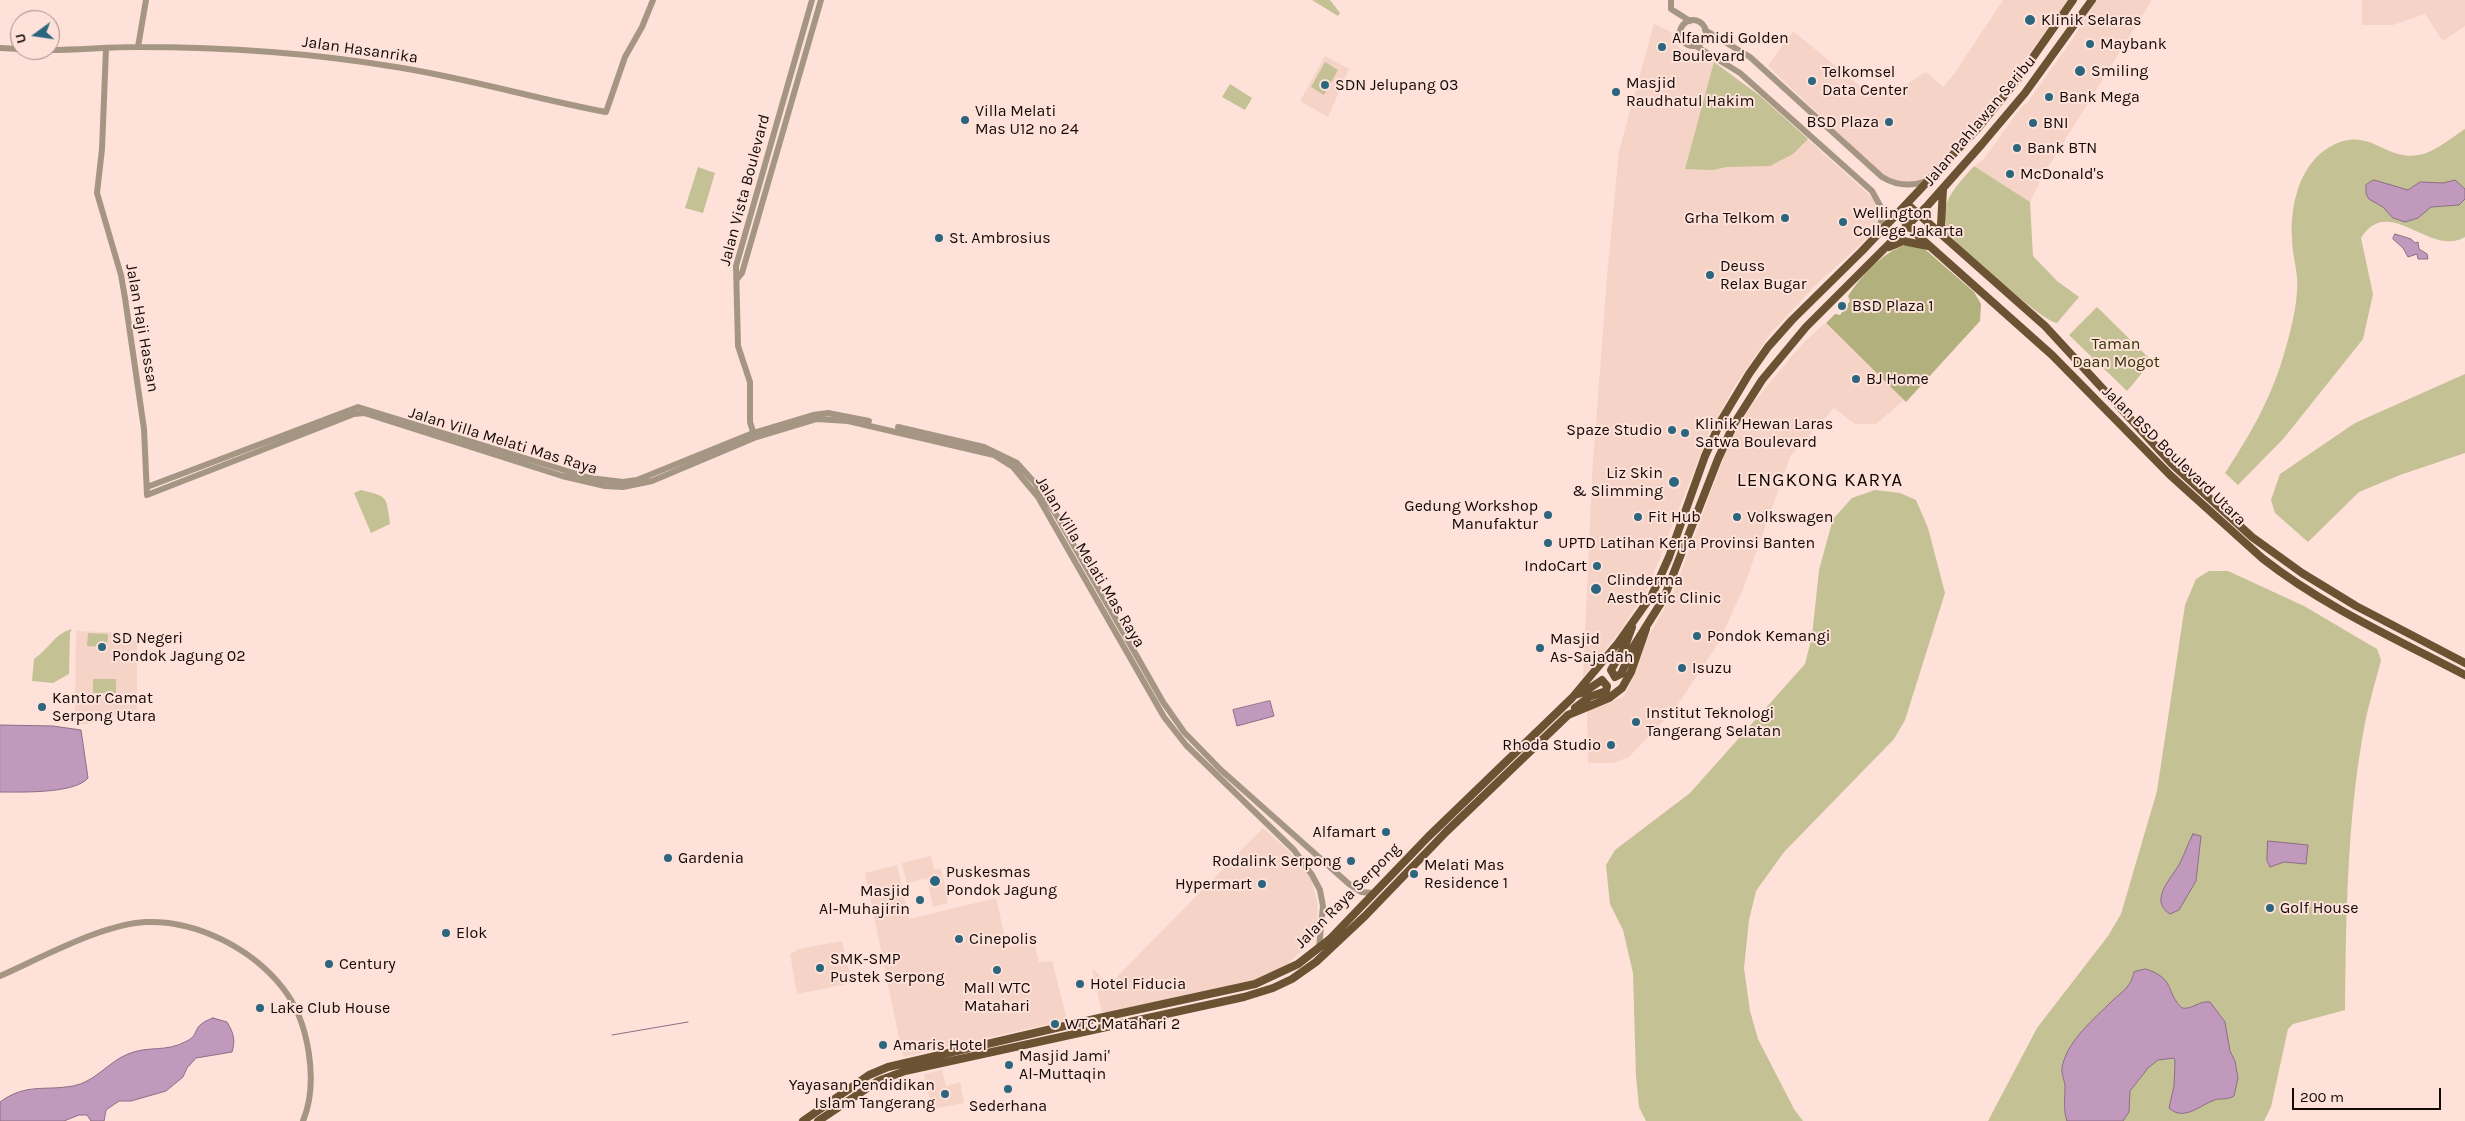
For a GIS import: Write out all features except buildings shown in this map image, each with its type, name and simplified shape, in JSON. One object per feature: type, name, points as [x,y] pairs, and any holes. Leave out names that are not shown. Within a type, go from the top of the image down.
[{"type":"main road","name":"Jalan Pahlawan Seribu","points":[[1634,620],[1659,580],[1705,456],[1722,419],[1749,374],[1787,325],[1931,180],[2014,85],[2073,0]]},
{"type":"main road","name":"Jalan Pahlawan Seribu","points":[[1646,629],[1676,570],[1718,459],[1746,403],[1806,327],[1943,189],[2021,98],[2092,0]]},
{"type":"main road","points":[[1943,189],[1941,225],[1946,238]]},
{"type":"main road","name":"Jalan BSD Boulevard Utara","points":[[1907,204],[1946,238],[1968,261],[2045,326],[2172,464],[2252,537],[2302,573],[2356,606],[2465,663]]},
{"type":"main road","name":"Jalan BSD Boulevard Utara","points":[[1898,213],[1907,226],[2052,356],[2170,475],[2244,543],[2298,584],[2465,675]]},
{"type":"main road","points":[[1876,255],[1903,241],[1929,246]]},
{"type":"main road","points":[[1958,271],[1954,263],[1957,257],[1968,261]]},
{"type":"main road","points":[[1634,620],[1625,646],[1611,670],[1613,676],[1621,674],[1632,649],[1646,629]]},
{"type":"main road","name":"Jalan Raya Serpong","points":[[803,1121],[869,1075],[888,1067],[1241,987],[1269,979],[1298,964],[1319,948],[1428,837],[1575,695],[1634,620]]},
{"type":"main road","name":"Jalan Raya Serpong","points":[[818,1121],[845,1101],[880,1080],[905,1071],[1258,993],[1301,973],[1329,951],[1447,831],[1568,715],[1609,698],[1622,688],[1631,672],[1646,629]]},
{"type":"main road","points":[[1568,715],[1584,700],[1606,691],[1607,686],[1602,680],[1584,692],[1575,695]]},
{"type":"main road","points":[[1167,1003],[1169,1014]]},
{"type":"main road","points":[[938,1055],[940,1064]]},
{"type":"street","points":[[138,47],[146,0]]},
{"type":"street","name":"Jalan Hasanrika","points":[[60,50],[138,47],[292,54],[396,66],[473,82],[544,100],[606,112],[625,56],[642,27],[653,0]]},
{"type":"street","name":"Jalan Vista Boulevard","points":[[737,280],[736,266],[812,0]]},
{"type":"street","name":"Jalan Vista Boulevard","points":[[737,280],[742,273],[821,0]]},
{"type":"street","points":[[1671,0],[1671,9],[1690,21],[1698,22],[1705,30],[1750,57],[1882,177],[1891,182],[1906,185],[1931,180]]},
{"type":"street","points":[[1690,21],[1681,28],[1680,36],[1686,44],[1696,46],[1740,73],[1872,191],[1883,210],[1878,233]]},
{"type":"street","points":[[1696,46],[1705,38],[1705,30]]},
{"type":"street","name":"Jalan Haji Hassan","points":[[106,49],[102,149],[97,193],[124,290],[143,420],[147,495]]},
{"type":"street","points":[[737,280],[738,346],[750,382],[750,422],[754,436]]},
{"type":"street","name":"Jalan Villa Melati Mas Raya","points":[[147,495],[195,473],[353,411],[562,476],[605,486],[630,486],[652,481],[754,436],[817,419],[848,421],[994,455],[1013,467],[1033,485],[1057,516],[1163,702],[1184,732],[1221,770],[1349,884],[1361,892],[1373,893]]},
{"type":"street","name":"Jalan Villa Melati Mas Raya","points":[[146,487],[195,473]]},
{"type":"street","name":"Jalan Villa Melati Mas Raya","points":[[1033,485],[1164,717],[1186,746],[1294,850],[1312,875],[1320,890],[1323,906],[1319,948]]},
{"type":"street","points":[[0,976],[91,936],[132,923],[175,923],[213,936],[244,952],[270,974],[284,988],[297,1014],[308,1044],[311,1077],[308,1109],[303,1121]]},
{"type":"shaded area","points":[[2003,0],[2069,0],[1977,123],[1933,173],[1921,181],[1909,184],[1889,181],[1768,66],[1793,31],[1870,94],[1902,87],[1926,72],[1943,87],[1954,74]]},
{"type":"shaded area","points":[[2097,0],[2152,0],[2042,177],[2030,202],[1974,166],[1983,160],[2022,106],[2027,103],[2072,40]]},
{"type":"shaded area","points":[[2362,0],[2465,0],[2465,26],[2443,41],[2425,14],[2393,25],[2362,25]]},
{"type":"shaded area","points":[[1654,24],[1671,32],[1674,43],[1682,50],[1696,53],[1714,62],[1760,96],[1878,203],[1883,217],[1879,227],[1814,287],[1771,333],[1734,387],[1709,433],[1647,590],[1619,633],[1583,677],[1592,477],[1607,276],[1619,151]]},
{"type":"shaded area","name":"SDN Jelupang 03","points":[[1325,56],[1349,69],[1328,117],[1300,101]]},
{"type":"shaded area","points":[[2374,180],[2408,190],[2420,182],[2443,183],[2455,180],[2465,189],[2465,199],[2459,205],[2431,207],[2418,218],[2405,222],[2393,218],[2383,207],[2369,199],[2366,194],[2366,185]]},
{"type":"shaded area","points":[[2395,234],[2411,239],[2415,243],[2418,242],[2419,249],[2427,254],[2428,259],[2418,259],[2417,254],[2408,257],[2403,248],[2393,239]]},
{"type":"shaded area","points":[[1905,245],[1921,247],[1927,251],[1974,292],[1981,304],[1980,321],[1906,402],[1826,323],[1835,314],[1840,315],[1850,301],[1848,296],[1880,259]]},
{"type":"shaded area","points":[[1825,323],[1904,400],[1876,424],[1855,424],[1834,408],[1790,457],[1743,589],[1719,642],[1675,709],[1629,757],[1613,763],[1588,763],[1587,710],[1605,705],[1624,696],[1633,678],[1635,663],[1644,644],[1672,595],[1730,441],[1753,403],[1802,344]]},
{"type":"shaded area","points":[[76,631],[130,633],[130,638],[137,641],[137,709],[87,724],[75,724]]},
{"type":"shaded area","points":[[1270,701],[1274,716],[1237,726],[1233,710]]},
{"type":"shaded area","points":[[0,725],[53,726],[81,730],[88,778],[72,787],[60,789],[33,792],[0,792]]},
{"type":"shaded area","points":[[1263,828],[1289,851],[1311,879],[1317,900],[1318,928],[1315,937],[1288,964],[1255,980],[1102,1013],[1092,968],[1109,985]]},
{"type":"shaded area","points":[[2193,834],[2201,836],[2196,881],[2179,910],[2170,914],[2161,902],[2161,896],[2180,863]]},
{"type":"shaded area","points":[[2268,841],[2308,845],[2306,864],[2284,862],[2270,867],[2267,861]]},
{"type":"shaded area","name":"Puskesmas Pondok Jagung","points":[[931,856],[934,870],[941,868],[948,903],[933,907],[927,878],[907,883],[902,863]]},
{"type":"shaded area","points":[[897,865],[909,919],[996,898],[1007,947],[1034,941],[1039,962],[1052,961],[1067,1020],[903,1057],[865,873]]},
{"type":"shaded area","name":"SMK-SMP Pustek Serpong","points":[[842,941],[852,983],[797,994],[790,954],[799,949]]},
{"type":"shaded area","points":[[2146,969],[2162,977],[2169,986],[2173,997],[2182,1008],[2210,1002],[2225,1022],[2230,1051],[2235,1061],[2238,1078],[2234,1096],[2215,1100],[2191,1112],[2174,1112],[2169,1108],[2174,1086],[2175,1061],[2174,1058],[2158,1060],[2148,1068],[2130,1091],[2129,1112],[2123,1121],[2067,1121],[2065,1085],[2062,1070],[2069,1049],[2089,1023],[2126,988],[2134,972]]},
{"type":"shaded area","points":[[213,1018],[227,1022],[234,1040],[232,1052],[196,1058],[187,1068],[183,1077],[166,1091],[131,1101],[119,1101],[106,1110],[104,1121],[91,1121],[87,1115],[79,1115],[64,1121],[0,1121],[0,1102],[9,1096],[27,1090],[81,1084],[128,1054],[136,1051],[172,1047],[187,1041],[194,1036],[201,1024]]},
{"type":"shaded area","name":"Yayasan Pendidikan Islam Tangerang","points":[[942,1070],[946,1086],[960,1082],[964,1103],[932,1109],[924,1074]]},
{"type":"green space","points":[[1312,0],[1330,0],[1340,13],[1338,16]]},
{"type":"green space","points":[[1325,62],[1338,70],[1324,95],[1311,87]]},
{"type":"green space","points":[[1714,62],[1760,96],[1808,139],[1793,154],[1770,166],[1727,167],[1712,170],[1685,169]]},
{"type":"green space","points":[[1230,84],[1252,98],[1245,110],[1222,97]]},
{"type":"green space","points":[[2465,129],[2465,237],[2452,241],[2438,240],[2397,223],[2384,222],[2372,226],[2361,238],[2373,294],[2363,339],[2284,438],[2238,485],[2225,473],[2253,428],[2275,381],[2296,305],[2297,285],[2292,245],[2293,214],[2298,189],[2309,167],[2325,150],[2340,142],[2364,141],[2406,156],[2419,155],[2437,148]]},
{"type":"green space","points":[[1974,166],[2030,202],[2033,256],[2057,281],[2079,297],[2057,323],[2049,320],[2007,287],[1956,242],[1948,231],[1945,220],[1947,201],[1952,192]]},
{"type":"green space","points":[[698,167],[715,173],[703,213],[685,208]]},
{"type":"green space","name":"Taman Daan Mogot","points":[[2097,307],[2152,361],[2127,391],[2069,335]]},
{"type":"green space","points":[[2465,374],[2465,453],[2400,475],[2359,492],[2308,542],[2275,513],[2271,500],[2280,474],[2355,423]]},
{"type":"green space","points":[[361,490],[377,494],[384,499],[388,508],[390,524],[371,533],[354,493]]},
{"type":"green space","points":[[1875,490],[1900,493],[1916,500],[1928,528],[1945,593],[1905,720],[1894,739],[1784,852],[1756,891],[1749,920],[1744,968],[1750,1011],[1758,1039],[1794,1109],[1803,1121],[1646,1121],[1639,1107],[1636,1076],[1633,973],[1623,930],[1610,904],[1606,865],[1615,850],[1690,793],[1805,664],[1812,636],[1819,570],[1833,519],[1852,498]]},
{"type":"green space","points":[[2209,571],[2228,571],[2304,606],[2377,649],[2381,660],[2365,725],[2354,802],[2347,906],[2345,1010],[2293,1024],[2288,1029],[2271,1107],[2264,1121],[1988,1121],[2037,1028],[2108,936],[2121,914],[2157,791],[2185,605],[2196,579]]},
{"type":"green space","points":[[72,629],[70,633],[69,674],[53,683],[32,681],[34,659],[61,634]]},
{"type":"green space","points":[[88,633],[108,634],[107,647],[87,646]]},
{"type":"green space","points":[[93,679],[116,679],[116,693],[93,693]]},
{"type":"waterway","points":[[612,1035],[688,1022]]},
{"type":"place","name":"Klinik Selaras","points":[[2030,20]]},
{"type":"place","name":"Maybank","points":[[2090,44]]},
{"type":"place","name":"Alfamidi Golden Boulevard","points":[[1662,47]]},
{"type":"place","name":"Smiling","points":[[2080,71]]},
{"type":"place","name":"Telkomsel Data Center","points":[[1812,81]]},
{"type":"place","name":"SDN Jelupang 03","points":[[1325,85]]},
{"type":"place","name":"Masjid Raudhatul Hakim","points":[[1616,92]]},
{"type":"place","name":"Bank Mega","points":[[2049,97]]},
{"type":"place","name":"Villa Melati Mas U12 no 24","points":[[965,120]]},
{"type":"place","name":"BSD Plaza","points":[[1889,122]]},
{"type":"place","name":"BNI","points":[[2033,123]]},
{"type":"place","name":"Bank BTN","points":[[2017,148]]},
{"type":"place","name":"McDonald's","points":[[2010,174]]},
{"type":"place","name":"Grha Telkom","points":[[1785,218]]},
{"type":"place","name":"Wellington College Jakarta","points":[[1843,222]]},
{"type":"place","name":"St. Ambrosius","points":[[939,238]]},
{"type":"place","name":"Deuss Relax Bugar","points":[[1710,275]]},
{"type":"place","name":"BSD Plaza 1","points":[[1842,306]]},
{"type":"place","name":"BJ Home","points":[[1856,379]]},
{"type":"place","name":"Spaze Studio","points":[[1672,430]]},
{"type":"place","name":"Klinik Hewan Laras Satwa Boulevard","points":[[1685,433]]},
{"type":"place","name":"Liz Skin & Slimming","points":[[1674,482]]},
{"type":"place","name":"Gedung Workshop Manufaktur","points":[[1548,515]]},
{"type":"place","name":"Fit Hub","points":[[1638,517]]},
{"type":"place","name":"Volkswagen","points":[[1737,517]]},
{"type":"place","name":"UPTD Latihan Kerja Provinsi Banten","points":[[1548,543]]},
{"type":"place","name":"IndoCart","points":[[1597,566]]},
{"type":"place","name":"Clinderma Aesthetic Clinic","points":[[1596,589]]},
{"type":"place","name":"Pondok Kemangi","points":[[1697,636]]},
{"type":"place","name":"SD Negeri Pondok Jagung 02","points":[[102,647]]},
{"type":"place","name":"Masjid As-Sajadah","points":[[1540,648]]},
{"type":"place","name":"Isuzu","points":[[1682,668]]},
{"type":"place","name":"Kantor Camat Serpong Utara","points":[[42,707]]},
{"type":"place","name":"Institut Teknologi Tangerang Selatan","points":[[1636,722]]},
{"type":"place","name":"Rhoda Studio","points":[[1611,745]]},
{"type":"place","name":"Alfamart","points":[[1386,832]]},
{"type":"place","name":"Gardenia","points":[[668,858]]},
{"type":"place","name":"Rodalink Serpong","points":[[1351,861]]},
{"type":"place","name":"Melati Mas Residence 1","points":[[1414,874]]},
{"type":"place","name":"Puskesmas Pondok Jagung","points":[[935,881]]},
{"type":"place","name":"Hypermart","points":[[1262,884]]},
{"type":"place","name":"Masjid Al-Muhajirin","points":[[920,900]]},
{"type":"place","name":"Golf House","points":[[2270,908]]},
{"type":"place","name":"Elok","points":[[446,933]]},
{"type":"place","name":"Cinepolis","points":[[959,939]]},
{"type":"place","name":"Century","points":[[329,964]]},
{"type":"place","name":"SMK-SMP Pustek Serpong","points":[[820,968]]},
{"type":"place","name":"Mall WTC Matahari","points":[[997,970]]},
{"type":"place","name":"Hotel Fiducia","points":[[1080,984]]},
{"type":"place","name":"Lake Club House","points":[[260,1008]]},
{"type":"place","name":"WTC Matahari 2","points":[[1055,1024]]},
{"type":"place","name":"Amaris Hotel","points":[[883,1045]]},
{"type":"place","name":"Masjid Jami' Al-Muttaqin","points":[[1009,1065]]},
{"type":"place","name":"Sederhana","points":[[1008,1089]]},
{"type":"place","name":"Yayasan Pendidikan Islam Tangerang","points":[[945,1094]]},
{"type":"district","name":"LENGKONG KARYA","points":[[1820,481]]}]
